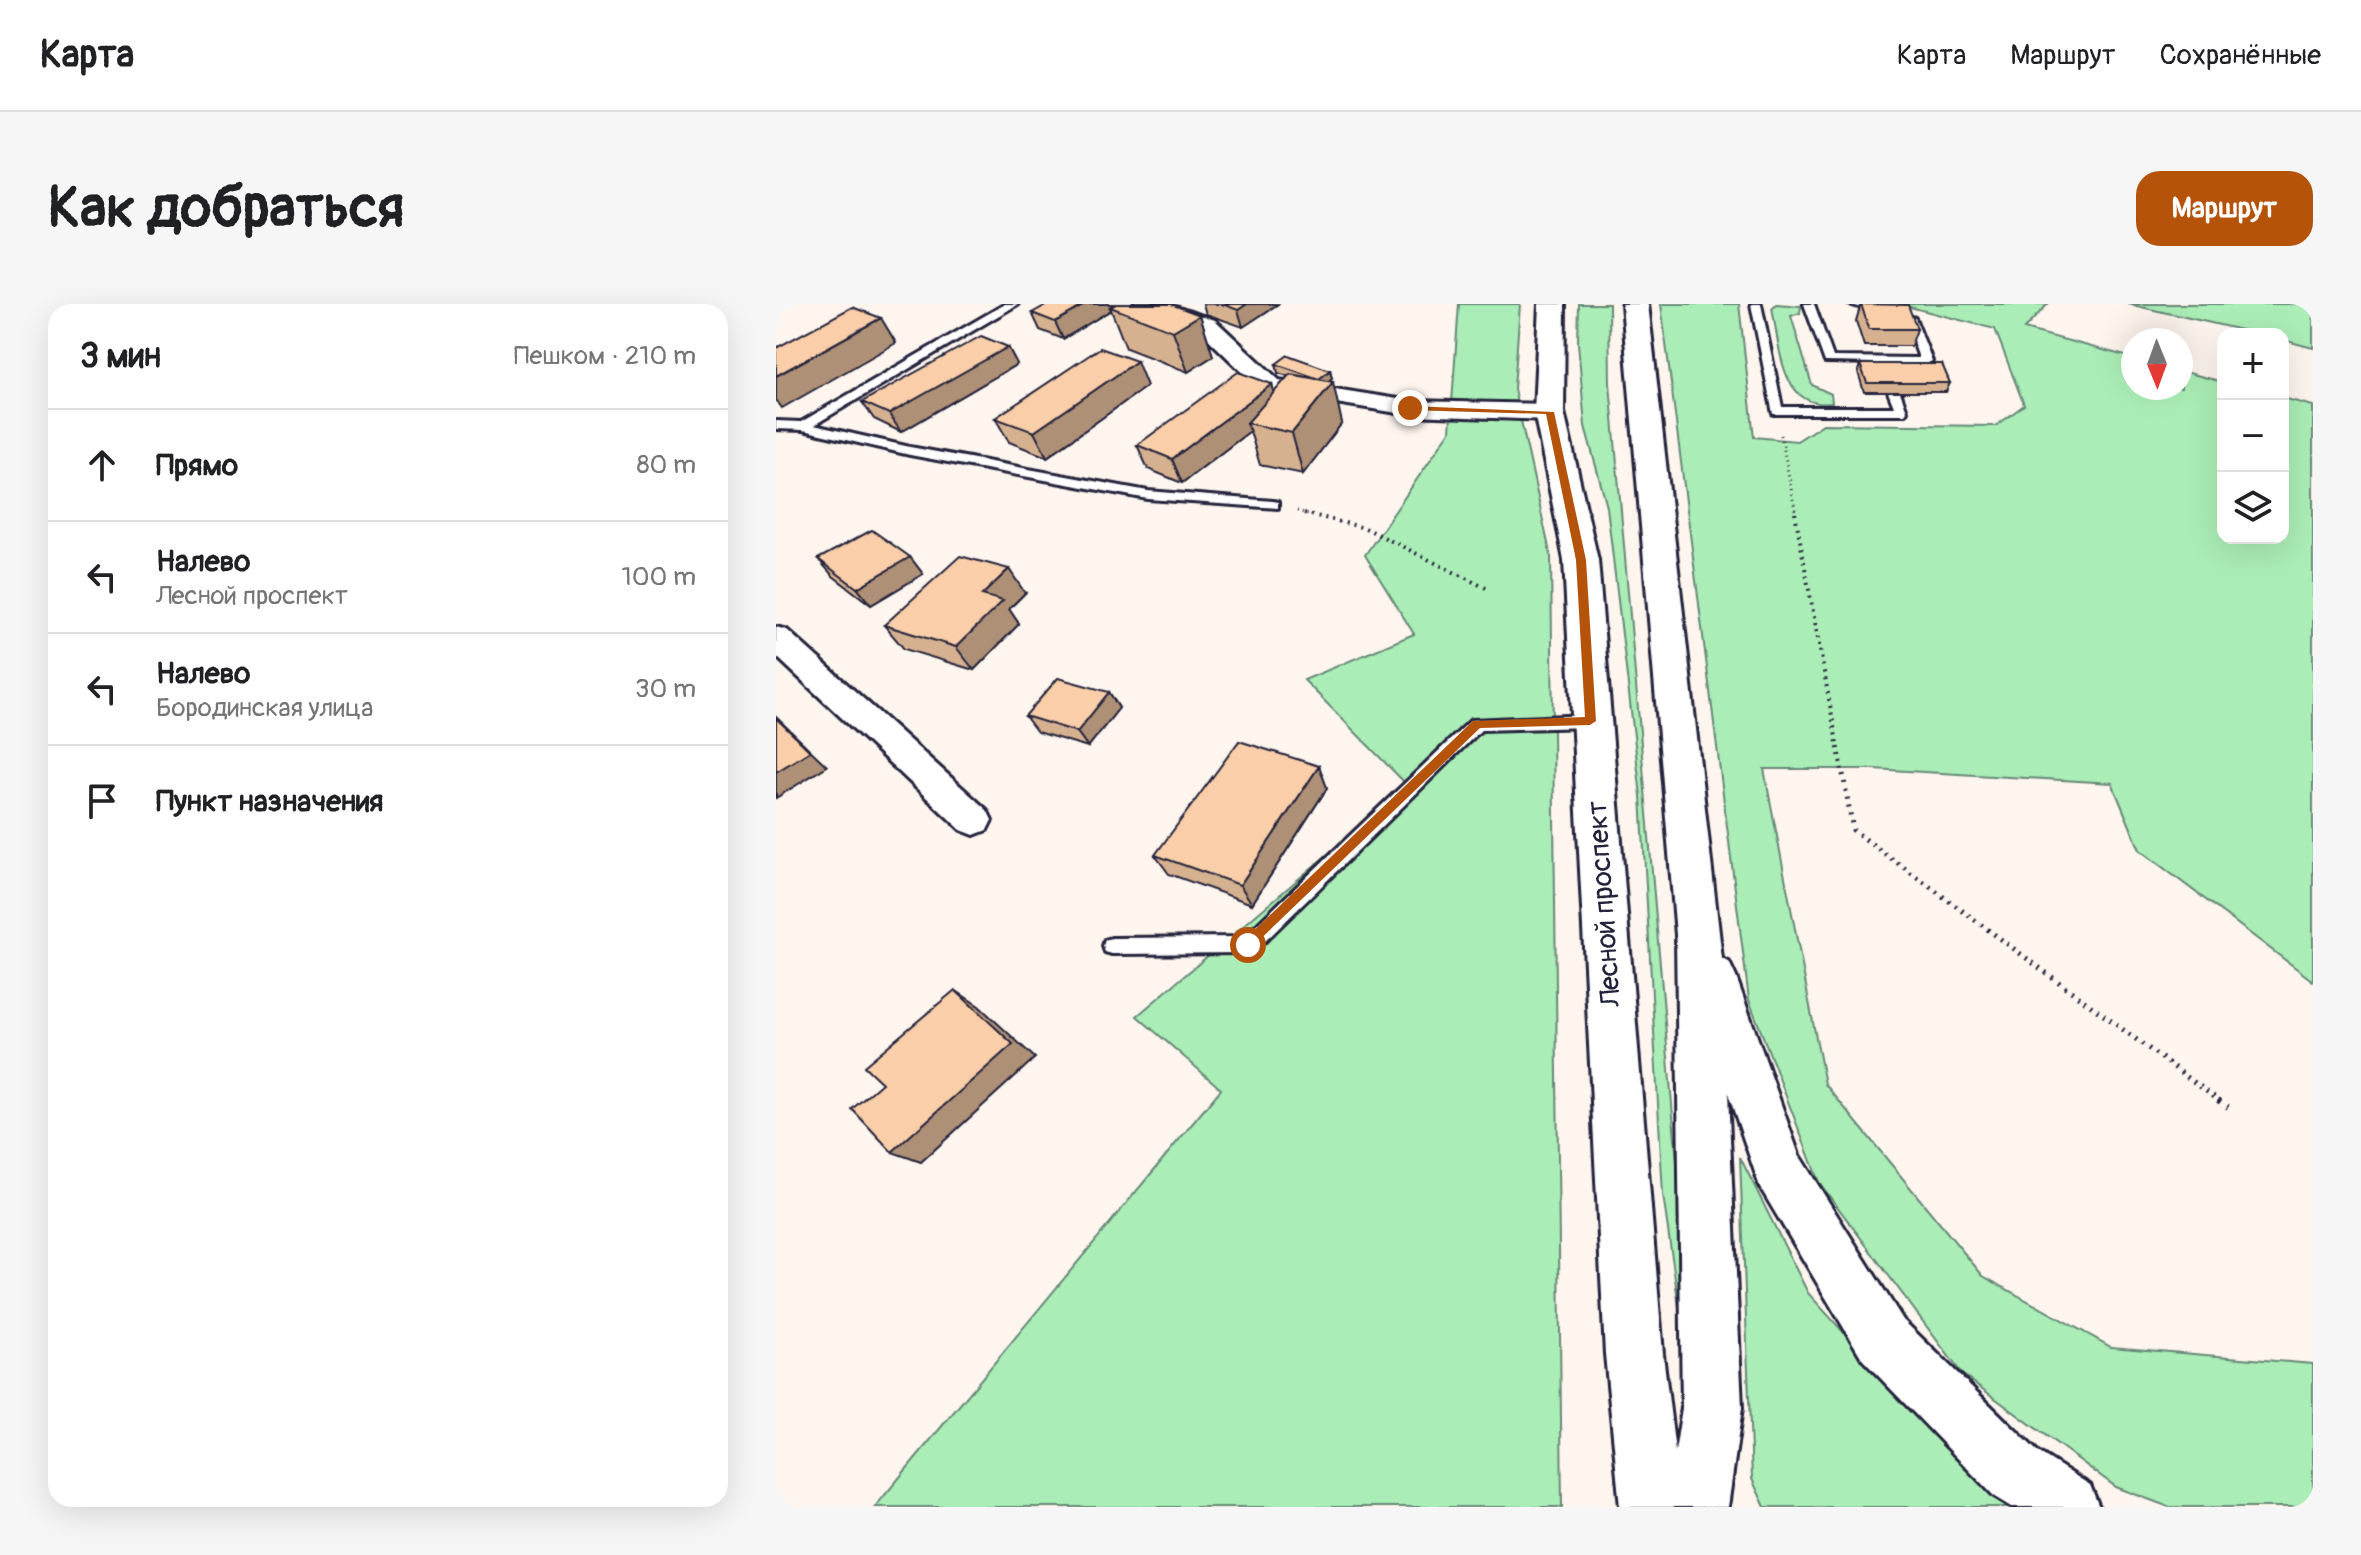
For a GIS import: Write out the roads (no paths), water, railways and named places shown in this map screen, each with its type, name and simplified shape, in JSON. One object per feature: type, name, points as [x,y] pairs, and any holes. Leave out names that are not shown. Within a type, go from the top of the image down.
[{"type":"main road","name":"Лесной проспект","points":[[1552,304],[1549,412],[1581,560],[1634,1354],[1651,1507]]},
{"type":"main road","points":[[1635,304],[1698,935],[1712,1408],[1697,1507]]},
{"type":"main road","points":[[1698,935],[1778,1169],[1883,1340],[2016,1474],[2068,1507]]},
{"type":"street","points":[[1145,304],[1207,325],[1271,386],[1410,408],[1549,412]]},
{"type":"street","points":[[776,638],[974,820]]},
{"type":"lane","points":[[803,426],[1013,304]]},
{"type":"lane","points":[[1756,304],[1777,411],[1901,411],[1894,392]]},
{"type":"lane","points":[[1809,304],[1829,360],[1885,366],[1926,361],[1911,320],[1854,304]]},
{"type":"lane","points":[[776,425],[803,426],[910,451],[1148,495],[1273,505]]},
{"type":"lane","points":[[1112,946],[1248,945],[1477,724],[1590,721]]}]
